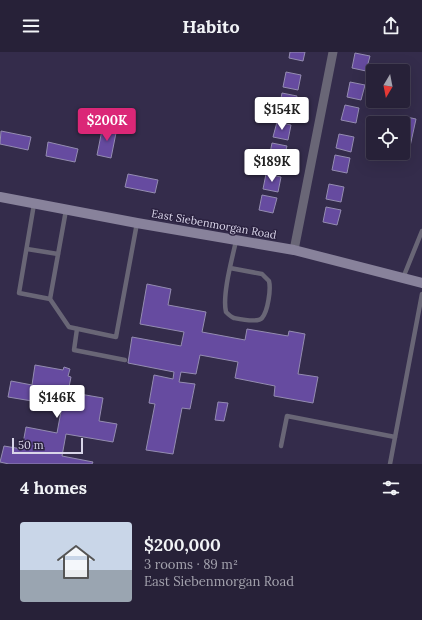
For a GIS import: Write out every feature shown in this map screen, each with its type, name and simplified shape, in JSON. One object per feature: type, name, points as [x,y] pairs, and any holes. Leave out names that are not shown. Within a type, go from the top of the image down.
[{"type":"street","points":[[294,250],[333,52]]},
{"type":"street","name":"East Siebenmorgan Road","points":[[0,197],[137,224],[294,250],[422,283]]},
{"type":"lane","points":[[34,204],[19,293],[50,299]]},
{"type":"lane","points":[[66,210],[50,299],[69,327],[116,337],[137,224]]},
{"type":"lane","points":[[403,278],[422,231]]},
{"type":"lane","points":[[230,268],[262,274],[269,280],[267,305],[260,320],[253,321],[234,318],[226,312],[224,298],[230,268],[236,241]]},
{"type":"lane","points":[[26,249],[58,254]]},
{"type":"lane","points":[[390,464],[422,294]]},
{"type":"lane","points":[[77,329],[74,350],[125,360]]},
{"type":"lane","points":[[281,446],[287,416],[395,437]]},
{"type":"building","points":[[290,52],[305,52],[303,61],[289,58]]},
{"type":"building","points":[[355,53],[370,56],[368,64],[366,64],[366,71],[352,68]]},
{"type":"building","points":[[286,72],[301,75],[298,90],[283,87]]},
{"type":"building","points":[[350,82],[365,85],[361,100],[347,97]]},
{"type":"building","points":[[282,93],[297,96],[294,111],[279,108]]},
{"type":"building","points":[[345,105],[359,108],[356,123],[341,120]]},
{"type":"building","points":[[410,118],[416,119],[410,146]]},
{"type":"building","points":[[277,122],[291,125],[288,140],[273,137]]},
{"type":"building","points":[[103,125],[117,128],[111,158],[97,155]]},
{"type":"building","points":[[1,131],[31,137],[28,150],[0,144]]},
{"type":"building","points":[[339,134],[354,137],[351,152],[336,148]]},
{"type":"building","points":[[48,142],[78,149],[75,162],[46,156]]},
{"type":"building","points":[[272,143],[287,146],[283,161],[269,158]]},
{"type":"building","points":[[335,155],[350,158],[347,173],[332,170]]},
{"type":"building","points":[[128,174],[158,180],[155,193],[125,187]]},
{"type":"building","points":[[266,174],[281,177],[278,192],[263,189]]},
{"type":"building","points":[[329,184],[344,187],[341,202],[326,199]]},
{"type":"building","points":[[262,195],[277,198],[273,213],[259,210]]},
{"type":"building","points":[[326,207],[341,210],[337,225],[323,222]]},
{"type":"building","points":[[147,284],[171,289],[168,305],[206,312],[202,332],[245,340],[247,329],[288,336],[289,331],[305,334],[298,374],[318,377],[313,403],[274,396],[275,386],[235,378],[238,362],[200,355],[196,374],[181,372],[179,382],[195,384],[190,409],[182,408],[173,454],[146,450],[155,404],[149,403],[154,375],[173,379],[174,372],[128,363],[132,337],[181,346],[184,332],[140,324]]},
{"type":"building","points":[[35,365],[63,370],[64,367],[70,369],[68,376],[71,377],[68,392],[103,398],[99,421],[117,424],[113,442],[66,434],[62,456],[93,462],[92,464],[9,464],[0,462],[4,446],[22,449],[26,427],[57,433],[62,406],[8,397],[11,381],[32,385]]},
{"type":"building","points":[[218,402],[228,403],[224,421],[215,420]]}]
